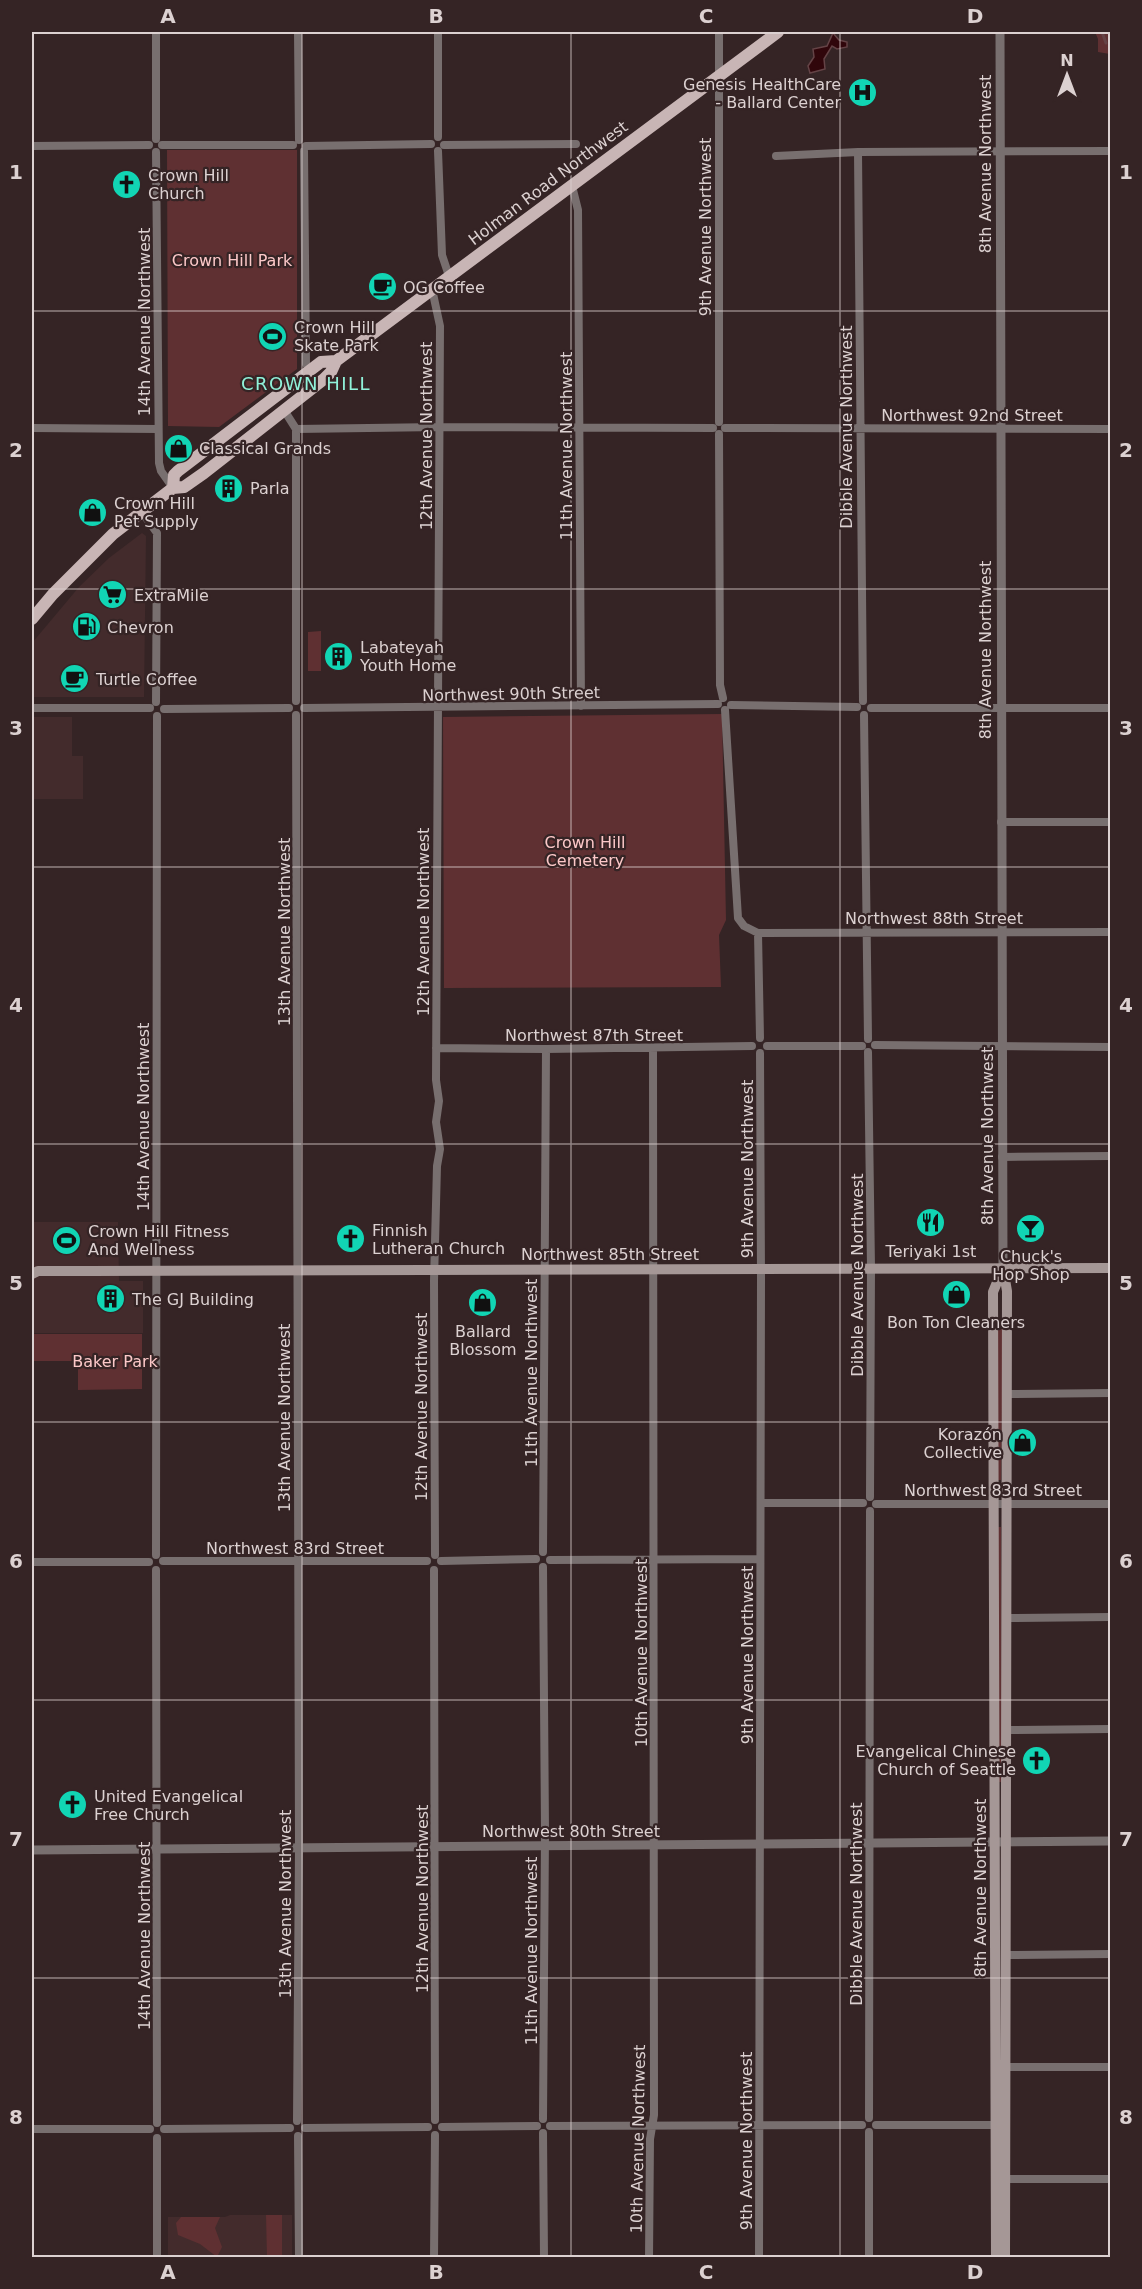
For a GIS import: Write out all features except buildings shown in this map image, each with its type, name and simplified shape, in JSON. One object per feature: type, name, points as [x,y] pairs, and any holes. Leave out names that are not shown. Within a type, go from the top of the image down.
[{"type":"main road","name":"Holman Road Northwest","points":[[33,613],[91,554],[141,511],[173,488],[184,487],[328,375],[336,361],[778,32]]},
{"type":"main road","name":"Holman Road Northwest","points":[[173,488],[174,475],[178,471],[321,362],[336,361]]},
{"type":"main road","name":"8th Avenue Northwest","points":[[1000,2067],[1005,1955],[1007,1730],[1007,1291],[1003,1268]]},
{"type":"main road","name":"8th Avenue Northwest","points":[[996,2258],[1001,2125],[994,1841],[993,1292],[1003,1268]]},
{"type":"main road","name":"Northwest 85th Street","points":[[34,1271],[1110,1268]]},
{"type":"main road","name":"8th Avenue Northwest","points":[[1001,2125],[1005,2179],[1005,2258]]},
{"type":"street","points":[[156,32],[156,143]]},
{"type":"street","points":[[296,142],[298,32]]},
{"type":"street","points":[[438,32],[438,137]]},
{"type":"street","name":"9th Avenue Northwest","points":[[719,32],[722,425]]},
{"type":"street","name":"8th Avenue Northwest","points":[[1000,32],[999,429],[1003,1268]]},
{"type":"street","points":[[431,144],[433,139],[438,137]]},
{"type":"street","points":[[438,137],[443,140],[444,145]]},
{"type":"street","points":[[32,146],[303,141],[305,149],[306,364],[310,370]]},
{"type":"street","name":"14th Avenue Northwest","points":[[156,143],[151,150],[156,152],[158,429],[160,468],[173,488]]},
{"type":"street","points":[[305,149],[431,144]]},
{"type":"street","points":[[431,144],[433,149],[438,151]]},
{"type":"street","points":[[444,145],[576,144]]},
{"type":"street","points":[[438,151],[444,145]]},
{"type":"street","points":[[438,151],[442,255],[449,276]]},
{"type":"street","points":[[776,156],[858,152],[1110,151]]},
{"type":"street","name":"Dibble Avenue Northwest","points":[[858,152],[860,704]]},
{"type":"street","name":"11th Avenue Northwest","points":[[572,186],[578,210],[581,706]]},
{"type":"street","name":"12th Avenue Northwest","points":[[432,290],[440,326],[436,708],[436,1080],[439,1101],[436,1122],[440,1149],[437,1166],[435,1270],[438,1558]]},
{"type":"street","points":[[284,410],[296,429],[296,701]]},
{"type":"street","points":[[712,428],[714,423],[722,425],[724,432],[719,434]]},
{"type":"street","name":"Northwest 92nd Street","points":[[722,425],[1110,429]]},
{"type":"street","points":[[32,428],[158,429]]},
{"type":"street","points":[[296,429],[712,428]]},
{"type":"street","points":[[712,428],[719,434]]},
{"type":"street","points":[[719,434],[719,708],[868,703],[869,713],[864,715]]},
{"type":"street","points":[[141,511],[157,533],[152,713],[157,716],[162,714],[164,709]]},
{"type":"street","points":[[296,701],[302,703],[304,708],[301,714],[296,716],[289,708],[291,703],[296,701]]},
{"type":"street","name":"Northwest 90th Street","points":[[304,708],[581,706],[720,701]]},
{"type":"street","points":[[32,708],[161,704],[164,709]]},
{"type":"street","points":[[860,704],[859,713],[864,715]]},
{"type":"street","points":[[164,709],[289,708]]},
{"type":"street","points":[[728,708],[738,918],[744,926],[758,933],[760,1038]]},
{"type":"street","points":[[870,708],[1110,708]]},
{"type":"street","points":[[864,715],[868,1044]]},
{"type":"street","name":"14th Avenue Northwest","points":[[156,1555],[157,716]]},
{"type":"street","name":"13th Avenue Northwest","points":[[296,716],[299,1848],[297,2121]]},
{"type":"street","points":[[1001,822],[1110,822]]},
{"type":"street","name":"Northwest 88th Street","points":[[758,933],[1110,932]]},
{"type":"street","points":[[760,1038],[754,1041],[752,1046],[754,1051],[760,1053],[765,1051],[767,1046]]},
{"type":"street","points":[[760,1038],[767,1046]]},
{"type":"street","points":[[767,1046],[868,1044],[1110,1047]]},
{"type":"street","name":"Dibble Avenue Northwest","points":[[866,1500],[871,1268],[868,1053],[864,1050],[868,1044]]},
{"type":"street","name":"Northwest 87th Street","points":[[436,1048],[752,1046]]},
{"type":"street","name":"10th Avenue Northwest","points":[[649,2258],[654,1845],[654,1048]]},
{"type":"street","name":"11th Avenue Northwest","points":[[543,1552],[546,1049]]},
{"type":"street","name":"9th Avenue Northwest","points":[[759,2258],[760,1053]]},
{"type":"street","points":[[1002,1156],[1110,1156]]},
{"type":"street","points":[[1007,1394],[1110,1393]]},
{"type":"street","points":[[761,1503],[874,1499],[876,1504],[874,1509],[870,1511],[864,1508],[866,1500]]},
{"type":"street","name":"Northwest 83rd Street","points":[[876,1504],[1110,1504]]},
{"type":"street","name":"Dibble Avenue Northwest","points":[[869,2118],[870,1511]]},
{"type":"street","points":[[543,1552],[548,1554],[550,1560],[549,1564],[543,1567],[538,1565],[536,1559],[538,1554],[543,1552]]},
{"type":"street","points":[[156,1555],[163,1562],[162,1567],[156,1570],[151,1568],[149,1562],[151,1557],[156,1555]]},
{"type":"street","points":[[438,1558],[441,1566],[430,1568],[427,1561],[430,1557],[536,1559]]},
{"type":"street","points":[[550,1560],[760,1559]]},
{"type":"street","name":"Northwest 83rd Street","points":[[163,1562],[427,1561]]},
{"type":"street","points":[[32,1562],[149,1562]]},
{"type":"street","name":"11th Avenue Northwest","points":[[543,1567],[545,1846],[543,2120]]},
{"type":"street","name":"12th Avenue Northwest","points":[[434,1569],[435,2120]]},
{"type":"street","name":"14th Avenue Northwest","points":[[156,1570],[157,2123]]},
{"type":"street","points":[[1007,1618],[1110,1617]]},
{"type":"street","points":[[1007,1730],[1110,1729]]},
{"type":"street","name":"Northwest 80th Street","points":[[32,1850],[1110,1841]]},
{"type":"street","points":[[1005,1955],[1110,1954]]},
{"type":"street","points":[[1000,2067],[1110,2067]]},
{"type":"street","points":[[862,2125],[864,2120],[869,2118],[874,2120],[876,2125]]},
{"type":"street","points":[[435,2120],[440,2122],[442,2127],[440,2133],[435,2135],[430,2133],[428,2127],[430,2122],[435,2120]]},
{"type":"street","points":[[537,2126],[543,2120],[549,2122],[548,2132],[543,2133]]},
{"type":"street","points":[[297,2121],[303,2123],[305,2128],[303,2134],[298,2136],[293,2135],[290,2128],[292,2123],[297,2121]]},
{"type":"street","points":[[32,2130],[150,2129],[157,2123],[164,2129],[290,2128]]},
{"type":"street","points":[[550,2126],[862,2125]]},
{"type":"street","points":[[862,2125],[864,2130],[869,2132]]},
{"type":"street","points":[[876,2125],[1001,2125]]},
{"type":"street","points":[[869,2132],[876,2125]]},
{"type":"street","points":[[442,2127],[537,2126]]},
{"type":"street","points":[[537,2126],[539,2132],[543,2133]]},
{"type":"street","points":[[305,2128],[428,2127]]},
{"type":"street","points":[[150,2129],[151,2135],[157,2138]]},
{"type":"street","points":[[157,2138],[162,2135],[164,2129]]},
{"type":"street","points":[[869,2132],[869,2258]]},
{"type":"street","points":[[543,2133],[544,2258]]},
{"type":"street","points":[[434,2258],[435,2135]]},
{"type":"street","points":[[298,2136],[299,2258]]},
{"type":"street","points":[[157,2138],[158,2258]]},
{"type":"street","points":[[1005,2179],[1110,2180]]},
{"type":"shaded area","points":[[833,33],[839,40],[847,42],[847,47],[837,49],[832,46],[824,59],[825,69],[810,73],[808,66],[814,57],[813,49],[827,46]]},
{"type":"shaded area","points":[[142,533],[146,536],[144,697],[32,697],[32,643],[79,587],[109,558]]},
{"type":"shaded area","points":[[32,717],[72,717],[72,756],[83,756],[83,799],[32,799]]},
{"type":"shaded area","points":[[32,1222],[118,1222],[119,1281],[143,1281],[143,1333],[32,1333]]},
{"type":"shaded area","points":[[230,2215],[292,2215],[292,2257],[168,2257],[168,2217],[225,2217]]},
{"type":"green space","points":[[1095,32],[1110,32],[1110,54],[1098,52],[1098,39]]},
{"type":"green space","name":"Crown Hill Park","points":[[167,150],[297,150],[297,369],[219,427],[168,426]]},
{"type":"green space","points":[[321,631],[321,671],[308,671],[308,632]]},
{"type":"green space","name":"Crown Hill Cemetery","points":[[722,714],[726,920],[719,935],[721,987],[444,988],[443,717]]},
{"type":"green space","points":[[998,1329],[1003,1329],[1001,1480],[997,1480]]},
{"type":"green space","name":"Baker Park","points":[[32,1334],[142,1334],[142,1389],[78,1390],[78,1361],[32,1361]]},
{"type":"green space","points":[[998,1527],[1001,1527],[1002,1782],[998,1782]]},
{"type":"green space","points":[[266,2215],[282,2215],[282,2257],[267,2257]]},
{"type":"green space","points":[[181,2217],[220,2217],[215,2228],[222,2247],[217,2257],[200,2244],[178,2235],[176,2223]]},
{"type":"waterway","points":[[1102,32],[1106,43]]},
{"type":"place","name":"Genesis HealthCare - Ballard Center","points":[[862,93]]},
{"type":"place","name":"Crown Hill Church","points":[[127,184]]},
{"type":"place","name":"OG Coffee","points":[[382,287]]},
{"type":"place","name":"Crown Hill Skate Park","points":[[273,336]]},
{"type":"place","name":"Classical Grands","points":[[178,448]]},
{"type":"place","name":"Parla","points":[[229,488]]},
{"type":"place","name":"Crown Hill Pet Supply","points":[[93,512]]},
{"type":"place","name":"ExtraMile","points":[[113,595]]},
{"type":"place","name":"Chevron","points":[[86,627]]},
{"type":"place","name":"Labateyah Youth Home","points":[[339,656]]},
{"type":"place","name":"Turtle Coffee","points":[[75,679]]},
{"type":"place","name":"Teriyaki 1st","points":[[931,1223]]},
{"type":"place","name":"Chuck's Hop Shop","points":[[1031,1228]]},
{"type":"place","name":"Finnish Lutheran Church","points":[[351,1239]]},
{"type":"place","name":"Crown Hill Fitness And Wellness","points":[[67,1240]]},
{"type":"place","name":"Bon Ton Cleaners","points":[[956,1294]]},
{"type":"place","name":"The GJ Building","points":[[111,1299]]},
{"type":"place","name":"Ballard Blossom","points":[[483,1303]]},
{"type":"place","name":"Korazón Collective","points":[[1023,1443]]},
{"type":"place","name":"Evangelical Chinese Church of Seattle","points":[[1037,1760]]},
{"type":"place","name":"United Evangelical Free Church","points":[[73,1805]]},
{"type":"district","name":"CROWN HILL","points":[[306,383]]}]
